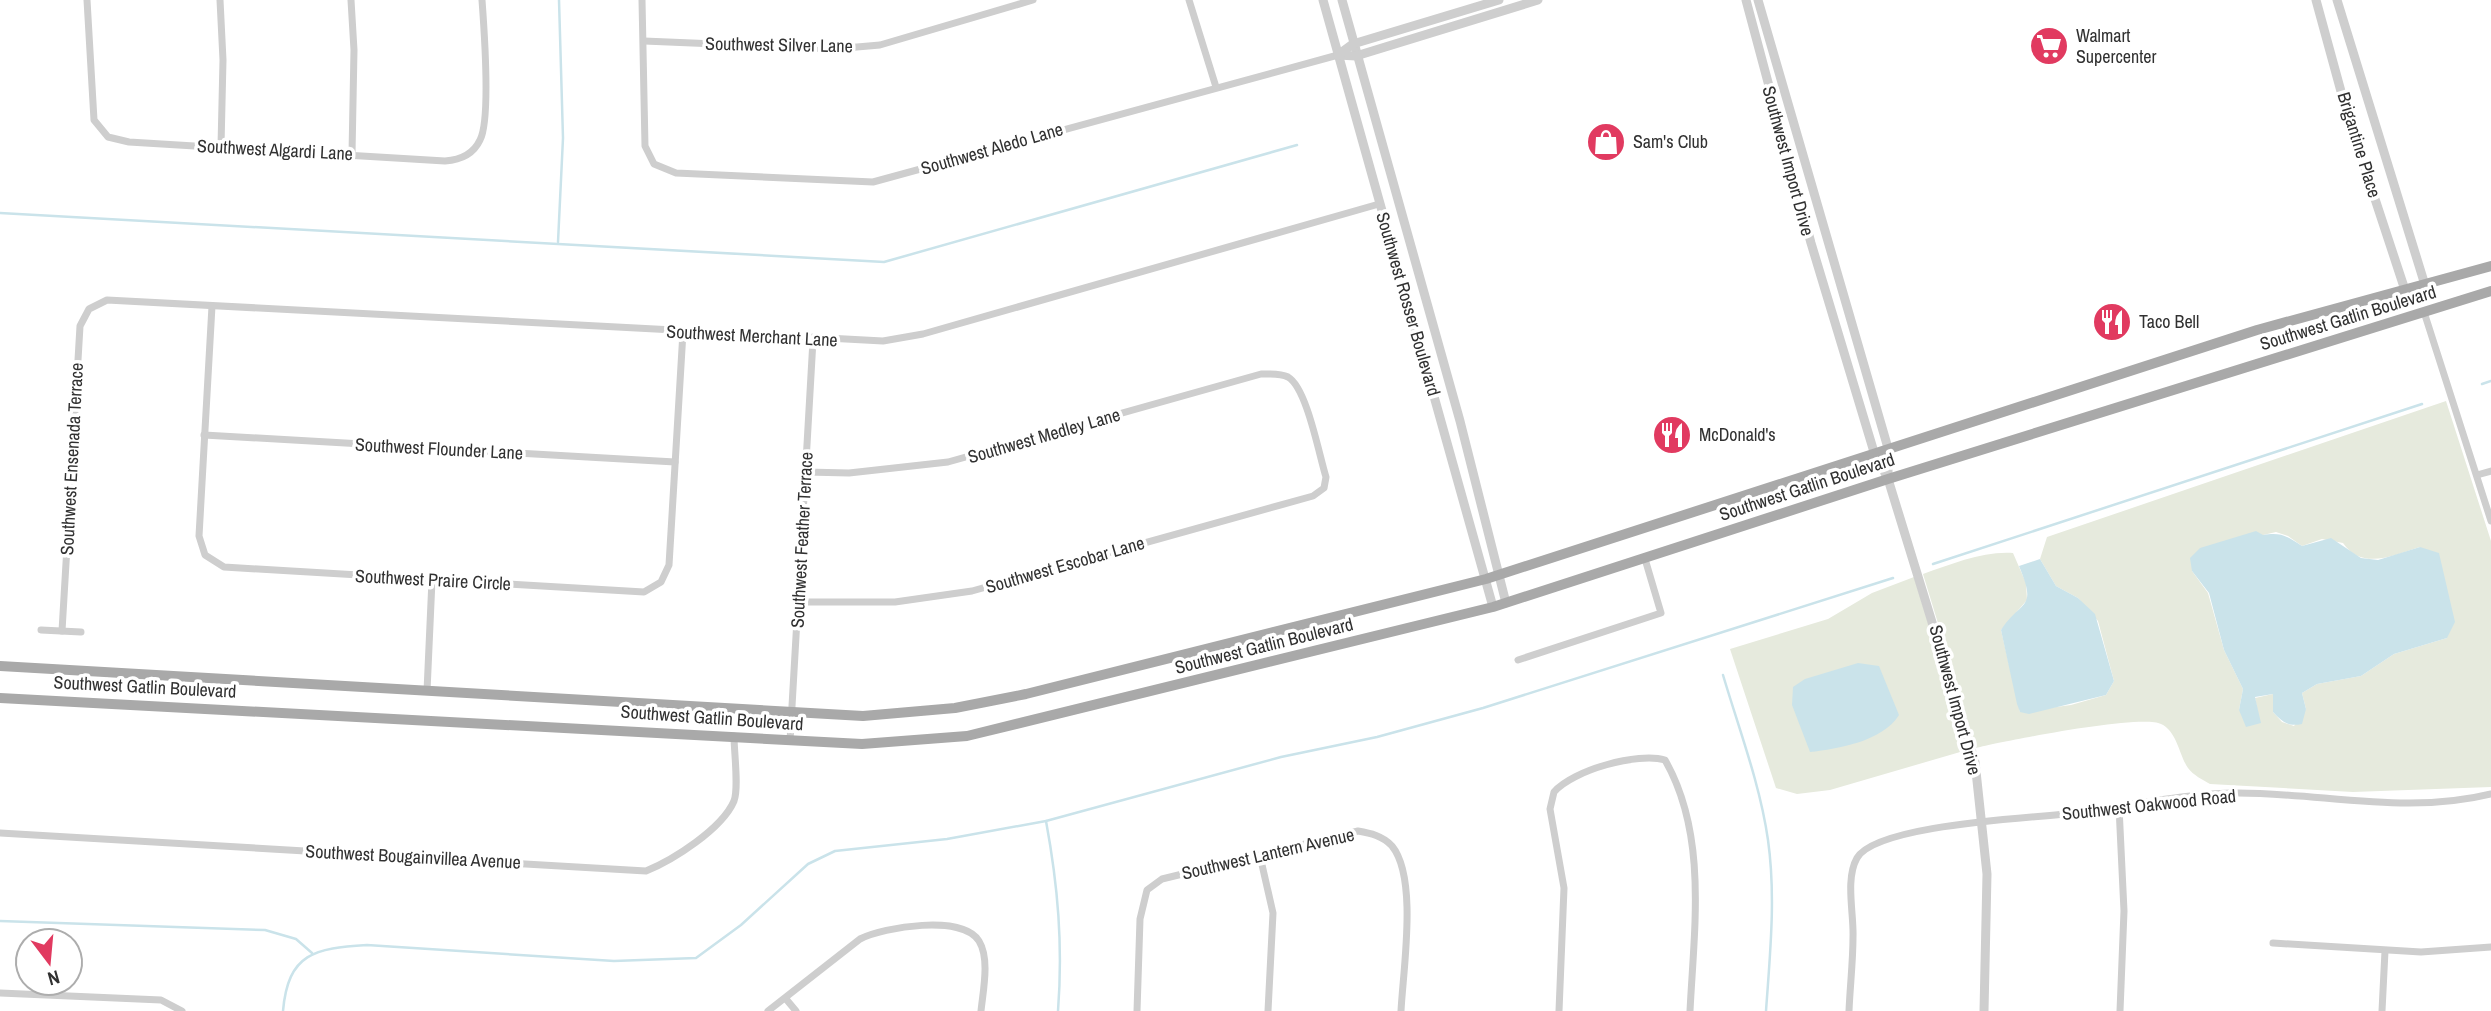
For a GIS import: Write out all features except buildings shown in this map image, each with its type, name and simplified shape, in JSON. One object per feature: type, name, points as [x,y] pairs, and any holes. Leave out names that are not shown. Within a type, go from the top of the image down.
[{"type":"main road","name":"Southwest Gatlin Boulevard","points":[[0,666],[792,713],[863,716],[954,708],[1026,694],[1486,579],[2257,330],[2491,266]]},
{"type":"main road","name":"Southwest Gatlin Boulevard","points":[[0,698],[863,744],[967,736],[1493,607],[1888,479],[2491,291]]},
{"type":"street","name":"Southwest Algardi Lane","points":[[87,0],[94,120],[102,132],[118,139],[445,160],[463,157],[480,141],[484,125],[482,0]]},
{"type":"street","points":[[219,0],[223,60],[221,146]]},
{"type":"street","points":[[351,0],[354,50],[352,154]]},
{"type":"street","points":[[642,0],[644,41]]},
{"type":"street","name":"Southwest Silver Lane","points":[[644,41],[834,49],[880,45],[1032,0]]},
{"type":"street","points":[[1189,0],[1216,87]]},
{"type":"street","name":"Southwest Rosser Boulevard","points":[[1323,0],[1493,607]]},
{"type":"street","name":"Southwest Rosser Boulevard","points":[[1342,0],[1460,421],[1506,603]]},
{"type":"street","name":"Southwest Aledo Lane","points":[[1338,55],[1353,44],[1499,0]]},
{"type":"street","name":"Southwest Aledo Lane","points":[[644,41],[646,152],[654,164],[676,173],[873,182],[1338,55],[1356,56],[1538,0]]},
{"type":"street","name":"Southwest Import Drive","points":[[1746,0],[1811,243],[1874,452],[1888,479],[1975,762],[1983,822],[1987,926],[1984,1011]]},
{"type":"street","name":"Southwest Import Drive","points":[[1758,0],[1888,448],[1888,479]]},
{"type":"street","name":"Brigantine Place","points":[[2316,0],[2348,117],[2405,290]]},
{"type":"street","name":"Brigantine Place","points":[[2337,0],[2425,285]]},
{"type":"street","name":"Southwest Merchant Lane","points":[[107,300],[813,340],[883,341],[923,334],[1379,204]]},
{"type":"street","name":"Southwest Ensenada Terrace","points":[[62,631],[80,326],[89,309],[107,300]]},
{"type":"street","name":"Southwest Praire Circle","points":[[212,306],[199,537],[205,555],[224,567],[644,592],[660,582],[669,565],[683,332]]},
{"type":"street","points":[[2424,313],[2491,521]]},
{"type":"street","name":"Southwest Feather Terrace","points":[[790,741],[813,340]]},
{"type":"street","name":"Southwest Medley Lane","points":[[806,471],[861,473],[948,462],[1261,374],[1277,373],[1290,378],[1302,396],[1326,477],[1324,488]]},
{"type":"street","name":"Southwest Flounder Lane","points":[[204,435],[675,462]]},
{"type":"street","points":[[2477,475],[2491,471]]},
{"type":"street","name":"Southwest Escobar Lane","points":[[798,602],[895,602],[972,591],[1313,496],[1324,488]]},
{"type":"street","points":[[1518,660],[1661,613],[1644,559]]},
{"type":"street","points":[[427,691],[432,580]]},
{"type":"street","points":[[41,631],[81,632]]},
{"type":"street","name":"Southwest Bougainvillea Avenue","points":[[0,833],[646,871],[666,863],[721,821],[735,799],[734,736]]},
{"type":"street","points":[[1559,1011],[1564,888],[1550,809],[1554,792],[1578,776],[1628,760],[1651,756],[1665,760],[1676,779],[1692,844],[1696,900],[1690,1011]]},
{"type":"street","name":"Southwest Oakwood Road","points":[[1849,1011],[1853,869],[1857,858],[1867,848],[1891,839],[1983,822],[2228,794],[2404,804],[2461,802],[2491,794]]},
{"type":"street","points":[[2119,807],[2124,911],[2120,1011]]},
{"type":"street","name":"Southwest Lantern Avenue","points":[[1137,1011],[1140,919],[1147,890],[1162,879],[1358,831],[1376,834],[1391,846],[1401,864],[1406,917],[1401,1011]]},
{"type":"street","points":[[1260,856],[1273,913],[1268,1011]]},
{"type":"street","points":[[768,1011],[860,939],[874,932],[951,925],[970,931],[984,953],[982,1011]]},
{"type":"street","points":[[2273,943],[2385,951],[2491,947]]},
{"type":"street","points":[[2382,1011],[2385,951]]},
{"type":"street","points":[[0,993],[161,1000],[182,1011]]},
{"type":"street","points":[[786,999],[796,1011]]},
{"type":"shaded area","points":[[2446,401],[2491,541],[2491,787],[2353,792],[2210,784],[2188,768],[2166,727],[2148,722],[2101,725],[1976,748],[1923,574],[1979,556],[2013,553],[2026,583],[2027,600],[2001,630],[2020,712],[2071,705],[2106,695],[2114,681],[2098,621],[2078,598],[2056,586],[2040,559],[2047,537]],"holes":[[[2276,532],[2288,536],[2302,546],[2322,539],[2343,543],[2359,557],[2369,559],[2389,557],[2420,547],[2447,638],[2394,654],[2361,676],[2317,684],[2302,693],[2306,709],[2294,726],[2282,722],[2273,712],[2273,694],[2255,698],[2260,723],[2239,710],[2243,689],[2224,650],[2208,593],[2192,571],[2263,535]]]},
{"type":"shaded area","points":[[1914,577],[1967,750],[1830,790],[1797,794],[1776,788],[1730,649],[1828,619],[1872,593]]},
{"type":"water","points":[[2256,531],[2263,535],[2284,536],[2302,546],[2331,538],[2361,558],[2378,560],[2420,547],[2439,553],[2455,622],[2447,638],[2394,654],[2361,676],[2317,684],[2302,693],[2306,709],[2302,724],[2289,724],[2276,716],[2273,712],[2273,694],[2255,697],[2261,723],[2246,727],[2239,710],[2243,689],[2224,650],[2209,593],[2192,571],[2190,558],[2200,548]]},
{"type":"water","points":[[2040,559],[2056,586],[2078,598],[2095,614],[2114,681],[2106,695],[2029,714],[2020,712],[2017,704],[2001,630],[2027,598],[2025,580],[2019,566]]},
{"type":"water","points":[[1858,663],[1879,666],[1899,715],[1882,731],[1859,742],[1810,752],[1792,705],[1793,687],[1805,679]]},
{"type":"waterway","points":[[558,242],[563,138],[559,0]]},
{"type":"waterway","points":[[0,213],[884,262],[1297,145]]},
{"type":"waterway","points":[[2482,384],[2491,381]]},
{"type":"waterway","points":[[1933,564],[2422,404]]},
{"type":"waterway","points":[[283,1011],[286,992],[298,965],[307,957],[333,948],[367,945],[614,961],[696,958],[741,925],[808,864],[835,851],[947,839],[1046,821],[1281,757],[1377,737],[1483,708],[1893,578]]},
{"type":"waterway","points":[[1723,675],[1754,777],[1768,840],[1772,904],[1766,1011]]},
{"type":"waterway","points":[[1046,821],[1058,916],[1058,1011]]},
{"type":"waterway","points":[[0,921],[265,930],[296,939],[312,953]]},
{"type":"place","name":"Walmart Supercenter","points":[[2049,46]]},
{"type":"place","name":"Sam's Club","points":[[1606,142]]},
{"type":"place","name":"Taco Bell","points":[[2112,322]]},
{"type":"place","name":"McDonald's","points":[[1672,435]]}]
